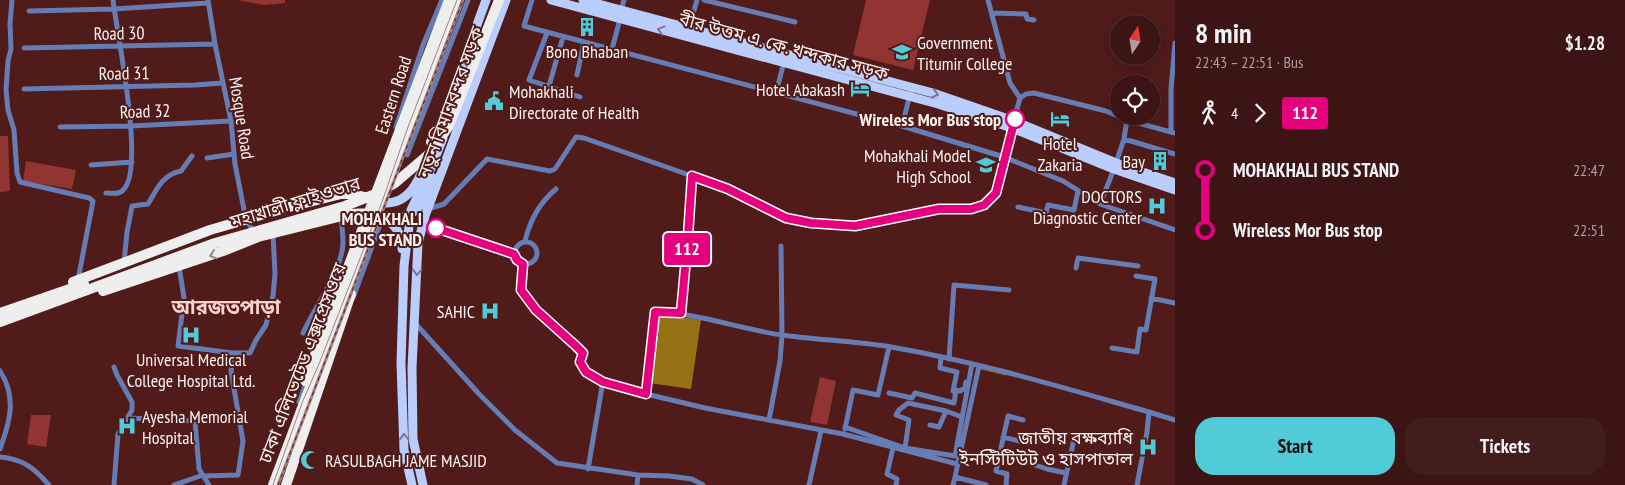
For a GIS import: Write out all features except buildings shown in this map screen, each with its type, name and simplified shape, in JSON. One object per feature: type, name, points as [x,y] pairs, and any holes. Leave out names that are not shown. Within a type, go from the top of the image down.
[{"type":"highway","name":"ঢাকা এলিভেটেড এক্সপ্রেসওয়ে","points":[[268,485],[449,0]]},
{"type":"highway","name":"ঢাকা এলিভেটেড এক্সপ্রেসওয়ে","points":[[273,485],[456,0]]},
{"type":"highway","name":"মহাখালী ফ্লাইওভার","points":[[0,312],[244,227],[349,199],[387,180],[410,164],[433,138],[456,93],[492,0]]},
{"type":"highway","name":"মহাখালী ফ্লাইওভার","points":[[0,323],[216,243],[345,206],[384,190],[404,176],[429,154],[449,126],[499,0]]},
{"type":"highway","points":[[0,312],[210,230],[284,208],[341,194],[352,194],[381,202]]},
{"type":"highway","points":[[0,323],[60,306],[258,237],[361,212],[380,215]]},
{"type":"highway","points":[[286,485],[348,308],[357,263]]},
{"type":"main road","points":[[381,202],[399,201],[412,190],[434,145],[486,0]]},
{"type":"main road","name":"নতুন বিমানবন্দর সড়ক","points":[[423,485],[413,439],[412,368],[418,243],[425,216],[506,0]]},
{"type":"main road","name":"বীর উত্তম এ. কে. খন্দকার সড়ক","points":[[551,0],[689,29],[911,92],[1013,124],[1175,190]]},
{"type":"main road","name":"বীর উত্তম এ. কে. খন্দকার সড়ক","points":[[583,0],[620,15],[784,62],[911,92]]},
{"type":"main road","points":[[412,485],[404,450],[401,363],[404,266],[410,214],[440,146],[458,77]]},
{"type":"main road","points":[[380,215],[397,218],[416,210],[422,202],[451,137],[459,124]]},
{"type":"main road","name":"বীর উত্তম এ. কে. খন্দকার সড়ক","points":[[1115,166],[1175,183]]},
{"type":"main road","points":[[380,215],[397,227],[400,232],[404,266]]},
{"type":"street","points":[[12,0],[10,24],[11,49],[6,90],[8,110],[14,130],[20,182],[89,198],[93,201],[78,280]]},
{"type":"street","points":[[106,193],[119,193],[125,189],[132,162],[131,126],[113,0]]},
{"type":"street","name":"Eastern Road","points":[[381,202],[393,135],[423,45],[442,0]]},
{"type":"street","points":[[407,155],[468,0]]},
{"type":"street","points":[[532,0],[524,26],[902,126],[1004,157],[1063,181],[1100,204],[1175,230]]},
{"type":"street","points":[[612,49],[624,0]]},
{"type":"street","points":[[689,29],[697,0]]},
{"type":"street","points":[[704,0],[795,22]]},
{"type":"street","points":[[988,0],[1010,83],[1020,98]]},
{"type":"street","points":[[28,11],[114,9],[208,1]]},
{"type":"street","name":"Mosque Road","points":[[208,1],[231,121],[234,154],[246,220],[258,237]]},
{"type":"street","points":[[992,13],[1026,14],[1027,19],[1034,20]]},
{"type":"street","points":[[547,33],[529,80],[580,97]]},
{"type":"street","points":[[549,86],[563,37]]},
{"type":"street","points":[[577,75],[584,42]]},
{"type":"street","points":[[1146,125],[1173,132],[1175,43]]},
{"type":"street","name":"Road 30","points":[[24,48],[215,44]]},
{"type":"street","points":[[776,93],[784,62]]},
{"type":"street","points":[[0,72],[7,73]]},
{"type":"street","name":"Road 31","points":[[24,89],[195,85],[223,82]]},
{"type":"street","points":[[902,126],[911,92]]},
{"type":"street","points":[[425,216],[444,204],[487,159],[550,171],[555,169],[576,137],[584,138],[728,189],[786,218],[811,223],[855,226],[939,209],[971,209],[984,205],[996,193],[1020,98],[1026,94],[1034,93],[1110,113]]},
{"type":"street","name":"Road 32","points":[[60,127],[231,121]]},
{"type":"street","points":[[1100,204],[1124,139],[1126,125]]},
{"type":"street","points":[[1124,139],[1175,154]]},
{"type":"street","points":[[208,158],[234,154]]},
{"type":"street","points":[[124,263],[132,206],[148,204],[158,185],[172,172],[181,171],[192,156]]},
{"type":"street","points":[[91,165],[132,162]]},
{"type":"street","points":[[681,313],[692,176]]},
{"type":"street","points":[[514,254],[516,247],[525,241],[528,226],[542,202],[556,189]]},
{"type":"street","points":[[1018,207],[1046,213],[1048,205],[1074,210],[1078,191]]},
{"type":"street","points":[[268,485],[284,449],[303,391],[380,215]]},
{"type":"street","points":[[286,485],[380,215]]},
{"type":"street","points":[[304,333],[311,316],[337,270],[343,245],[341,216]]},
{"type":"street","points":[[425,216],[514,254],[517,260],[523,264],[532,263],[537,257],[537,249],[532,243],[525,241]]},
{"type":"street","points":[[179,266],[184,298],[178,346],[233,353],[250,353],[266,325],[273,296],[276,274],[274,233]]},
{"type":"street","points":[[769,420],[780,361],[782,335],[781,246]]},
{"type":"street","points":[[1076,268],[1078,258],[1138,266]]},
{"type":"street","points":[[523,264],[521,290],[536,310],[583,353],[580,362],[586,372],[603,382],[705,408],[843,434],[957,464]]},
{"type":"street","points":[[1112,348],[1137,352],[1140,329],[1146,330],[1155,279],[1136,276]]},
{"type":"street","points":[[949,359],[954,285],[1009,290]]},
{"type":"street","points":[[1151,298],[1175,303]]},
{"type":"street","points":[[646,394],[655,312],[681,313],[782,335],[889,347],[941,357],[1175,420]]},
{"type":"street","points":[[414,322],[480,395],[515,430],[556,463],[638,475],[692,479],[703,485]]},
{"type":"street","points":[[843,434],[854,390],[878,396],[889,347]]},
{"type":"street","points":[[174,485],[203,475],[238,475],[243,441],[231,371],[233,353]]},
{"type":"street","points":[[889,393],[912,398],[915,393],[947,398],[954,402],[956,391],[953,391],[958,372],[940,368],[941,357]]},
{"type":"street","points":[[845,427],[905,448],[955,456],[972,364]]},
{"type":"street","points":[[953,485],[979,366]]},
{"type":"street","points":[[114,367],[132,402],[132,410],[118,434],[114,485]]},
{"type":"street","points":[[0,371],[8,388],[12,410],[0,449]]},
{"type":"street","points":[[956,391],[965,388],[966,381]]},
{"type":"street","points":[[588,468],[603,382]]},
{"type":"street","points":[[905,448],[909,420],[896,415],[908,403],[946,411],[962,417]]},
{"type":"street","points":[[930,425],[939,427],[946,411]]},
{"type":"street","points":[[1137,485],[1149,412]]},
{"type":"street","points":[[1006,485],[1007,474],[996,471],[1008,416],[1023,420]]},
{"type":"street","points":[[128,418],[195,421],[199,470],[209,485]]},
{"type":"street","points":[[809,485],[821,431]]},
{"type":"street","points":[[1003,437],[1027,443]]},
{"type":"street","points":[[1064,485],[1074,440]]},
{"type":"street","points":[[893,448],[887,474],[897,479],[896,485]]},
{"type":"street","points":[[1000,453],[1047,469],[1066,473]]},
{"type":"street","points":[[0,457],[28,464],[49,485]]},
{"type":"street","points":[[637,485],[638,475]]},
{"type":"street","points":[[955,477],[987,485]]},
{"type":"shaded area","points":[[237,0],[285,0],[285,3],[264,5]]},
{"type":"shaded area","points":[[866,0],[930,0],[913,70],[853,55]]},
{"type":"shaded area","points":[[0,136],[8,136],[10,191],[0,192]]},
{"type":"shaded area","points":[[26,161],[76,170],[72,189],[23,181]]},
{"type":"shaded area","points":[[660,314],[701,320],[691,389],[649,383]]},
{"type":"shaded area","points":[[820,377],[836,381],[827,425],[810,422]]},
{"type":"shaded area","points":[[31,415],[51,415],[46,447],[27,444]]},
{"type":"waterway","points":[[981,369],[1006,375]]},
{"type":"tram line","points":[[273,485],[302,403],[382,202],[408,127],[457,0]]},
{"type":"railway","points":[[278,485],[463,0]]},
{"type":"bus line","name":"112","points":[[436,228],[514,254],[517,260],[523,264],[521,290],[536,310],[583,353],[580,362],[586,372],[603,382],[646,394],[654,314],[655,312],[681,313],[692,176],[728,189],[786,218],[811,223],[855,226],[939,209],[977,208],[988,202],[996,193],[1015,119]]},
{"type":"place","name":"Bono Bhaban","points":[[587,27]]},
{"type":"place","name":"Government Titumir College","points":[[902,52]]},
{"type":"place","name":"Hotel Abakash","points":[[860,89]]},
{"type":"place","name":"Mohakhali Directorate of Health","points":[[494,101]]},
{"type":"place","name":"Wireless Mor Bus stop","points":[[1015,119]]},
{"type":"place","name":"Hotel Zakaria","points":[[1060,119]]},
{"type":"place","name":"Bay","points":[[1160,161]]},
{"type":"place","name":"Mohakhali Model High School","points":[[986,165]]},
{"type":"place","name":"DOCTORS Diagnostic Center","points":[[1157,206]]},
{"type":"place","name":"MOHAKHALI BUS STAND","points":[[436,228]]},
{"type":"place","name":"SAHIC","points":[[490,311]]},
{"type":"place","name":"Universal Medical College Hospital Ltd.","points":[[191,335]]},
{"type":"place","name":"Ayesha Memorial Hospital","points":[[127,426]]},
{"type":"place","name":"জাতীয় বক্ষব্যাধি ইনস্টিটিউট ও হাসপাতাল","points":[[1148,447]]},
{"type":"place","name":"RASULBAGH JAME MASJID","points":[[310,460]]},
{"type":"district","name":"আরজতপাড়া","points":[[226,307]]}]
